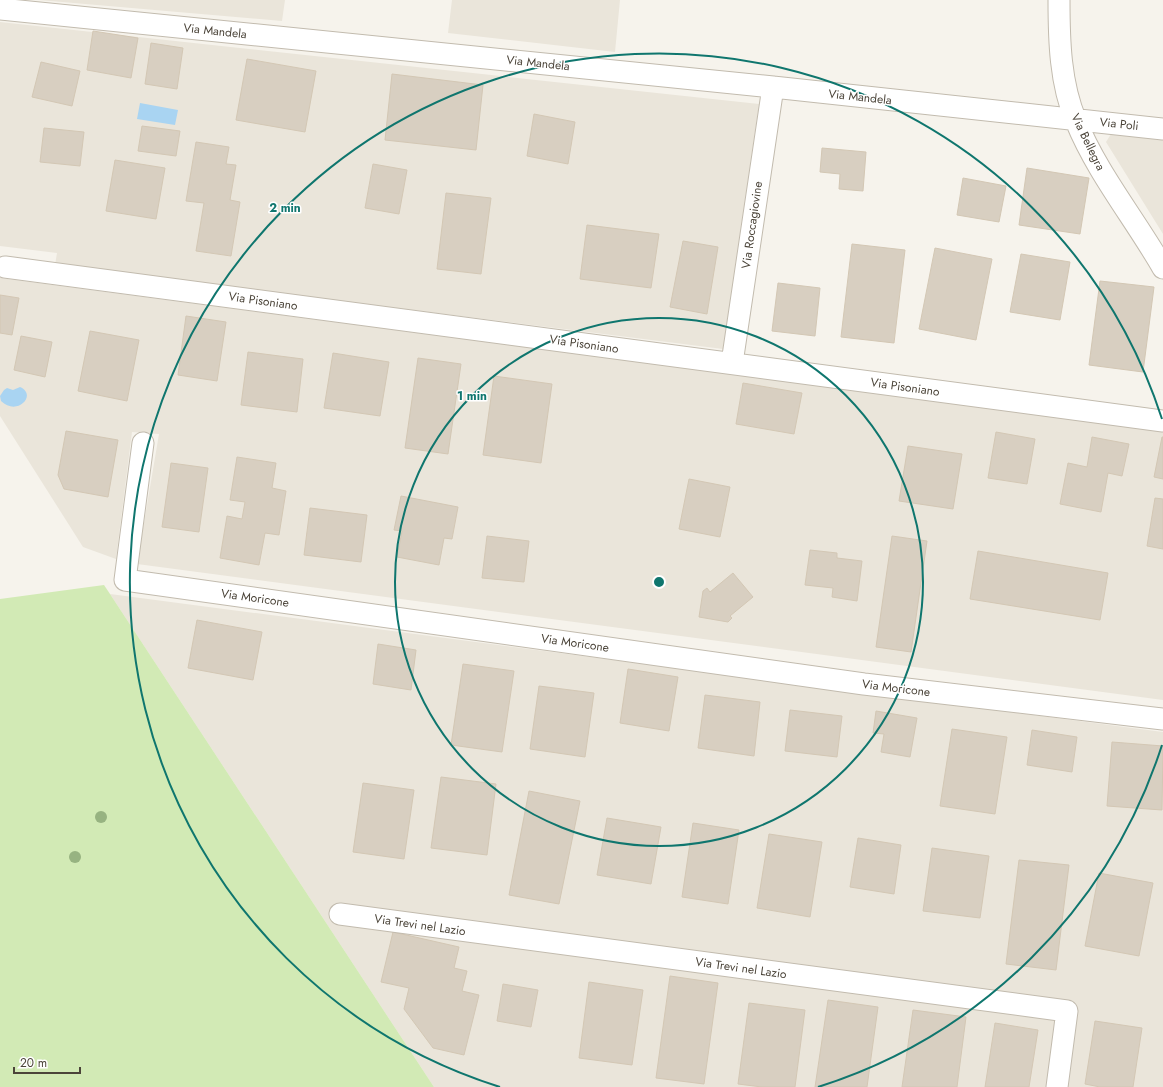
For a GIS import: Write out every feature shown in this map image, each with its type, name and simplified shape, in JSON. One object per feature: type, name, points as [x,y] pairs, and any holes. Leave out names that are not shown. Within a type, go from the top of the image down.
[{"type":"street","name":"Via Bellegra","points":[[1059,0],[1062,66],[1066,90],[1075,120],[1098,165],[1163,268]]},
{"type":"street","name":"Via Mandela","points":[[0,9],[773,87],[1075,120]]},
{"type":"street","name":"Via Roccagiovine","points":[[732,364],[773,87]]},
{"type":"street","name":"Via Poli","points":[[1075,120],[1163,129]]},
{"type":"street","name":"Via Pisoniano","points":[[5,267],[1163,421]]},
{"type":"street","name":"Via Moricone","points":[[143,443],[126,580],[864,684],[1163,719]]},
{"type":"street","name":"Via Trevi nel Lazio","points":[[340,914],[1067,1011],[1057,1087]]},
{"type":"shaded area","points":[[39,0],[285,0],[282,21]]},
{"type":"shaded area","points":[[452,0],[620,0],[615,52],[448,33]]},
{"type":"shaded area","points":[[0,22],[759,104],[723,349],[55,265],[57,253],[0,246]]},
{"type":"shaded area","points":[[1111,134],[1163,140],[1163,234],[1106,142]]},
{"type":"shaded area","points":[[0,278],[1163,431],[1163,700],[137,564],[159,434],[132,432],[116,559],[83,547],[0,416]]},
{"type":"shaded area","points":[[110,594],[1163,732],[1163,1087],[434,1087]]},
{"type":"green space","points":[[104,585],[434,1087],[0,1087],[0,599]]},
{"type":"water","points":[[140,103],[178,110],[175,125],[137,119]]},
{"type":"water","points":[[20,387],[27,395],[26,399],[19,406],[13,407],[1,401],[0,396],[4,390],[7,388],[13,390]]},
{"type":"building","points":[[93,31],[138,38],[131,78],[87,70]]},
{"type":"building","points":[[151,43],[183,48],[177,89],[145,84]]},
{"type":"building","points":[[247,59],[316,71],[305,132],[236,120]]},
{"type":"building","points":[[41,62],[80,71],[72,106],[32,97]]},
{"type":"building","points":[[392,74],[483,85],[476,150],[385,140]]},
{"type":"building","points":[[534,114],[575,122],[568,164],[527,156]]},
{"type":"building","points":[[142,126],[180,131],[176,156],[138,151]]},
{"type":"building","points":[[44,128],[84,132],[80,166],[40,162]]},
{"type":"building","points":[[196,142],[229,147],[226,164],[236,165],[230,200],[240,202],[231,256],[196,251],[204,203],[186,201]]},
{"type":"building","points":[[822,148],[866,152],[863,191],[839,189],[840,174],[820,172]]},
{"type":"building","points":[[115,160],[165,168],[156,219],[106,211]]},
{"type":"building","points":[[373,164],[407,170],[399,214],[365,208]]},
{"type":"building","points":[[1027,168],[1089,178],[1080,234],[1019,225]]},
{"type":"building","points":[[963,178],[1006,186],[999,222],[957,215]]},
{"type":"building","points":[[446,193],[491,198],[481,274],[437,269]]},
{"type":"building","points":[[587,225],[659,234],[651,288],[580,279]]},
{"type":"building","points":[[683,241],[718,247],[707,314],[670,307]]},
{"type":"building","points":[[852,244],[905,250],[894,343],[841,337]]},
{"type":"building","points":[[935,248],[992,259],[976,340],[919,329]]},
{"type":"building","points":[[1021,254],[1070,262],[1060,320],[1010,312]]},
{"type":"building","points":[[1100,281],[1154,287],[1143,372],[1089,365]]},
{"type":"building","points":[[778,283],[820,288],[815,336],[772,331]]},
{"type":"building","points":[[0,295],[19,298],[12,335],[0,333]]},
{"type":"building","points":[[186,316],[226,322],[217,381],[178,375]]},
{"type":"building","points":[[90,331],[139,340],[127,401],[78,391]]},
{"type":"building","points":[[21,336],[52,342],[45,377],[14,370]]},
{"type":"building","points":[[248,352],[303,359],[297,412],[241,405]]},
{"type":"building","points":[[333,353],[389,362],[380,416],[324,408]]},
{"type":"building","points":[[418,358],[461,364],[448,454],[405,448]]},
{"type":"building","points":[[494,376],[552,384],[541,463],[483,455]]},
{"type":"building","points":[[743,383],[802,393],[794,434],[736,424]]},
{"type":"building","points":[[66,431],[118,440],[108,497],[64,489],[58,475]]},
{"type":"building","points":[[996,432],[1035,439],[1027,484],[988,478]]},
{"type":"building","points":[[1092,437],[1129,444],[1122,476],[1108,473],[1101,512],[1060,504],[1068,463],[1087,467]]},
{"type":"building","points":[[1163,437],[1163,479],[1154,477]]},
{"type":"building","points":[[908,446],[962,454],[953,509],[899,501]]},
{"type":"building","points":[[237,457],[276,463],[272,488],[286,491],[279,535],[265,533],[259,565],[220,558],[227,516],[242,519],[245,502],[230,500]]},
{"type":"building","points":[[171,463],[208,468],[199,532],[162,527]]},
{"type":"building","points":[[689,479],[730,487],[720,537],[679,529]]},
{"type":"building","points":[[401,496],[458,507],[452,539],[444,538],[439,565],[397,557],[402,531],[394,530]]},
{"type":"building","points":[[1155,498],[1163,499],[1163,549],[1147,546]]},
{"type":"building","points":[[310,508],[367,515],[361,562],[304,555]]},
{"type":"building","points":[[487,536],[529,541],[524,582],[482,578]]},
{"type":"building","points":[[892,536],[927,541],[911,652],[876,647]]},
{"type":"building","points":[[810,550],[837,553],[837,558],[862,561],[857,601],[832,597],[833,588],[805,585]]},
{"type":"building","points":[[978,551],[1108,573],[1100,620],[970,599]]},
{"type":"building","points":[[733,573],[753,597],[730,616],[732,618],[728,622],[699,617],[703,591],[707,588],[710,592]]},
{"type":"building","points":[[197,620],[262,632],[253,680],[188,668]]},
{"type":"building","points":[[378,644],[416,650],[411,690],[373,684]]},
{"type":"building","points":[[463,664],[514,671],[502,752],[451,745]]},
{"type":"building","points":[[628,669],[678,677],[669,731],[620,723]]},
{"type":"building","points":[[539,686],[594,693],[585,757],[530,749]]},
{"type":"building","points":[[705,695],[760,702],[754,756],[698,748]]},
{"type":"building","points":[[790,710],[842,716],[837,757],[785,751]]},
{"type":"building","points":[[876,711],[917,718],[910,757],[881,752],[884,734],[873,733]]},
{"type":"building","points":[[952,729],[1007,737],[995,814],[940,806]]},
{"type":"building","points":[[1032,730],[1077,737],[1072,772],[1027,765]]},
{"type":"building","points":[[1112,742],[1163,746],[1162,810],[1107,806]]},
{"type":"building","points":[[441,777],[496,784],[487,855],[431,848]]},
{"type":"building","points":[[363,783],[414,790],[404,859],[353,852]]},
{"type":"building","points":[[529,791],[580,801],[559,904],[509,895]]},
{"type":"building","points":[[607,818],[661,827],[651,884],[597,875]]},
{"type":"building","points":[[693,823],[739,830],[728,904],[682,897]]},
{"type":"building","points":[[769,834],[822,842],[810,917],[757,908]]},
{"type":"building","points":[[858,838],[901,845],[894,894],[850,887]]},
{"type":"building","points":[[932,848],[989,856],[980,918],[923,911]]},
{"type":"building","points":[[1019,860],[1069,865],[1056,970],[1006,964]]},
{"type":"building","points":[[1099,873],[1153,883],[1139,956],[1085,946]]},
{"type":"building","points":[[393,932],[459,947],[454,968],[467,971],[462,991],[479,995],[464,1055],[433,1048],[404,1009],[409,988],[381,982]]},
{"type":"building","points":[[670,976],[718,983],[704,1084],[656,1078]]},
{"type":"building","points":[[589,982],[643,990],[632,1065],[579,1058]]},
{"type":"building","points":[[503,984],[538,990],[531,1027],[497,1021]]},
{"type":"building","points":[[828,1000],[878,1007],[867,1087],[815,1087]]},
{"type":"building","points":[[749,1003],[805,1010],[795,1087],[762,1087],[738,1084]]},
{"type":"building","points":[[913,1010],[966,1017],[957,1087],[902,1087]]},
{"type":"building","points":[[1095,1021],[1142,1028],[1133,1087],[1100,1087],[1085,1084]]},
{"type":"building","points":[[995,1023],[1038,1030],[1029,1087],[985,1087]]}]
